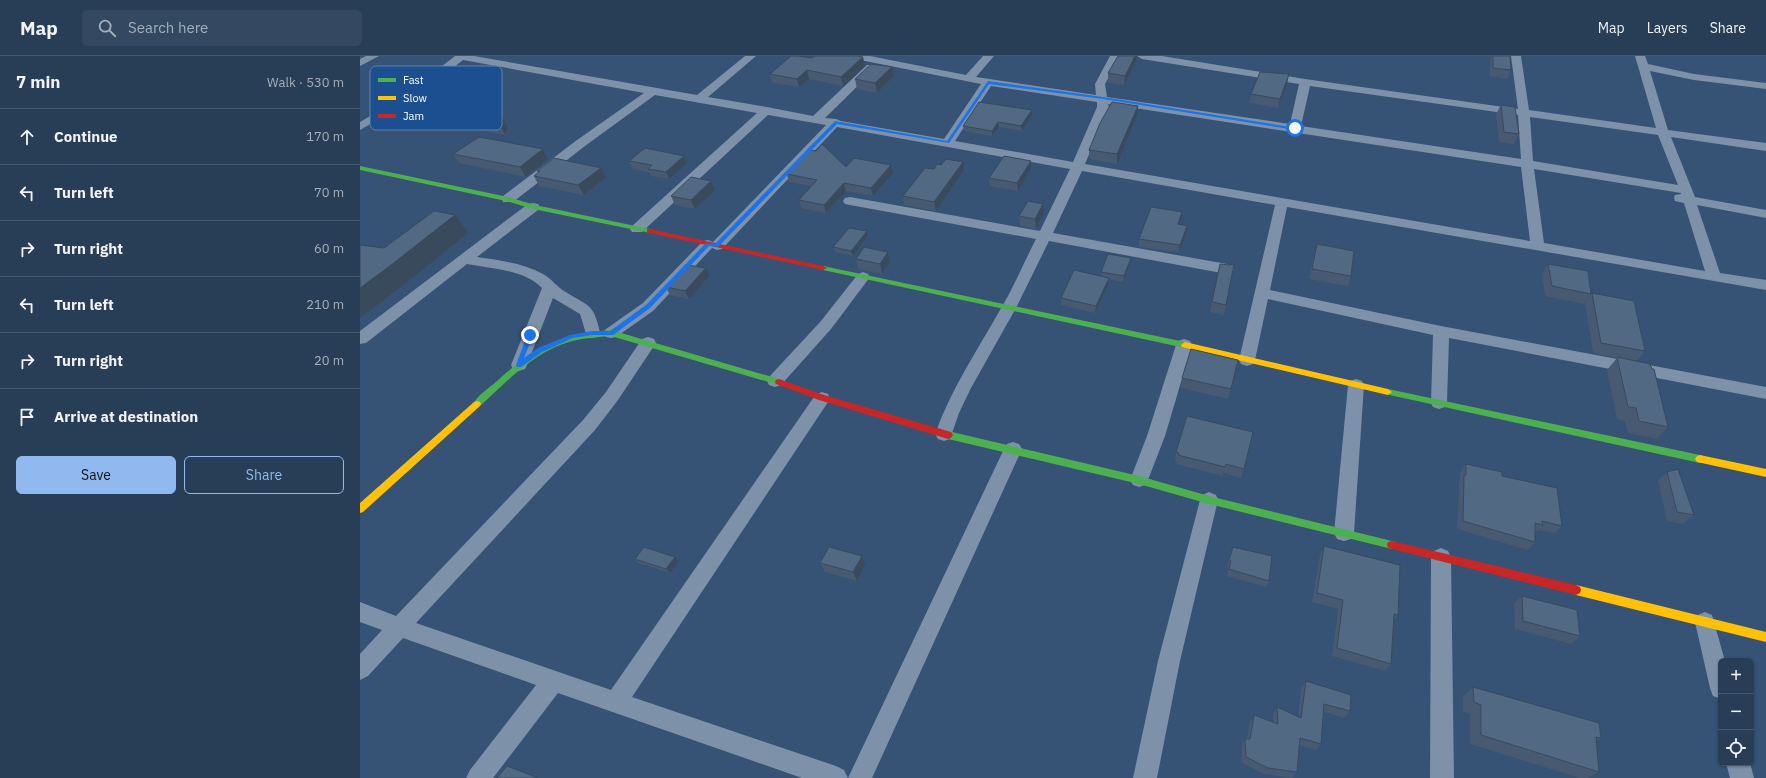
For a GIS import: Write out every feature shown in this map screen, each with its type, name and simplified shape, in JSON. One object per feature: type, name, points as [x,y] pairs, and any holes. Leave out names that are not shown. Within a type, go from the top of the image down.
[{"type":"street","points":[[360,63],[374,56]]},
{"type":"street","points":[[449,66],[462,56],[1282,202],[1766,285]]},
{"type":"street","points":[[699,99],[751,56]]},
{"type":"street","points":[[855,56],[988,82],[1103,98],[1295,128],[1529,169],[1599,184],[1688,195],[1766,214]]},
{"type":"street","points":[[968,78],[988,56]]},
{"type":"street","points":[[944,434],[951,413],[963,388],[1008,308],[1045,235],[1091,138],[1103,106],[1100,84],[1115,56]]},
{"type":"street","points":[[1142,56],[1305,82],[1766,147]]},
{"type":"street","points":[[1516,56],[1524,112],[1525,144],[1537,246]]},
{"type":"street","points":[[816,119],[879,60]]},
{"type":"street","points":[[1641,61],[1694,77],[1766,86]]},
{"type":"street","points":[[1641,61],[1663,133],[1688,195],[1714,277]]},
{"type":"street","points":[[948,142],[988,82]]},
{"type":"street","points":[[1295,128],[1305,82]]},
{"type":"street","points":[[508,200],[581,143],[653,91]]},
{"type":"street","points":[[637,229],[767,110]]},
{"type":"street","points":[[360,127],[370,121]]},
{"type":"street","points":[[611,333],[648,307],[836,122]]},
{"type":"street","points":[[360,168],[508,200],[533,207],[678,236],[712,245],[1184,345],[1356,385],[1766,473]]},
{"type":"street","points":[[850,201],[1227,269]]},
{"type":"street","points":[[1247,360],[1282,202]]},
{"type":"street","points":[[360,339],[533,207]]},
{"type":"street","points":[[463,259],[523,271],[537,276],[555,292],[586,310],[592,333]]},
{"type":"street","points":[[775,381],[826,325],[863,277]]},
{"type":"street","points":[[519,365],[550,286]]},
{"type":"street","points":[[1262,293],[1441,331],[1766,393]]},
{"type":"street","points":[[1439,403],[1441,331]]},
{"type":"street","points":[[360,509],[486,397],[519,365],[540,350],[572,337],[592,333],[611,333],[775,381],[822,398],[944,434],[1013,449],[1139,480],[1209,500],[1766,637]]},
{"type":"street","points":[[360,669],[589,425],[612,396],[648,343]]},
{"type":"street","points":[[1139,480],[1156,436],[1184,345]]},
{"type":"street","points":[[1344,533],[1356,385]]},
{"type":"street","points":[[616,702],[760,492],[822,398]]},
{"type":"street","points":[[860,778],[1013,449]]},
{"type":"street","points":[[1145,778],[1169,660],[1209,500]]},
{"type":"street","points":[[1441,557],[1442,778]]},
{"type":"street","points":[[360,612],[398,627],[835,778]]},
{"type":"street","points":[[1704,622],[1718,676]]},
{"type":"street","points":[[478,778],[554,680]]},
{"type":"street","points":[[1739,766],[1742,778]]},
{"type":"building","points":[[791,56],[812,58],[815,56],[863,57],[841,77],[807,70],[797,79],[770,74]]},
{"type":"building","points":[[1118,56],[1135,56],[1125,76],[1108,73]]},
{"type":"building","points":[[1493,56],[1510,56],[1511,70],[1493,68]]},
{"type":"building","points":[[871,64],[892,67],[875,83],[855,79]]},
{"type":"building","points":[[1260,72],[1289,74],[1280,99],[1251,94]]},
{"type":"building","points":[[979,102],[1032,110],[1021,126],[998,122],[992,131],[963,126]]},
{"type":"building","points":[[1112,102],[1138,106],[1117,154],[1089,150],[1100,123]]},
{"type":"building","points":[[1501,105],[1515,107],[1519,134],[1504,132]]},
{"type":"building","points":[[479,137],[543,149],[520,167],[453,154]]},
{"type":"building","points":[[822,144],[846,167],[854,158],[891,165],[871,188],[844,183],[824,205],[799,200],[817,180],[787,174],[810,150],[816,151]]},
{"type":"building","points":[[645,148],[684,156],[666,172],[648,169],[652,165],[629,161]]},
{"type":"building","points":[[1004,156],[1031,161],[1017,183],[989,178]]},
{"type":"building","points":[[554,158],[601,168],[578,185],[534,176],[540,171],[537,171]]},
{"type":"building","points":[[946,159],[963,162],[934,202],[903,196],[925,168],[934,169],[937,164],[941,165]]},
{"type":"building","points":[[691,177],[711,181],[691,200],[671,196]]},
{"type":"building","points":[[1028,201],[1043,204],[1035,219],[1019,216]]},
{"type":"building","points":[[1151,207],[1182,212],[1178,224],[1187,226],[1180,245],[1139,239]]},
{"type":"building","points":[[434,211],[455,215],[360,288],[360,245],[384,248]]},
{"type":"building","points":[[849,228],[867,231],[851,251],[833,247]]},
{"type":"building","points":[[1317,244],[1354,251],[1351,276],[1312,269]]},
{"type":"building","points":[[864,247],[888,252],[880,264],[856,259]]},
{"type":"building","points":[[1108,254],[1131,258],[1124,276],[1101,272]]},
{"type":"building","points":[[1220,264],[1234,264],[1226,305],[1212,302]]},
{"type":"building","points":[[1548,264],[1588,271],[1591,294],[1552,286]]},
{"type":"building","points":[[687,265],[706,268],[685,291],[666,287]]},
{"type":"building","points":[[1074,270],[1109,278],[1096,306],[1061,298]]},
{"type":"building","points":[[1592,293],[1634,301],[1645,351],[1601,343]]},
{"type":"building","points":[[1191,349],[1238,360],[1231,389],[1182,378]]},
{"type":"building","points":[[1617,357],[1650,364],[1652,369],[1654,369],[1668,427],[1639,421],[1636,408],[1628,407]]},
{"type":"building","points":[[1187,416],[1253,432],[1244,469],[1226,464],[1225,467],[1178,455],[1179,453],[1176,452]]},
{"type":"building","points":[[1466,464],[1502,472],[1502,476],[1557,488],[1562,526],[1542,521],[1543,525],[1535,523],[1535,542],[1463,521],[1464,475],[1466,475]]},
{"type":"building","points":[[1678,469],[1694,515],[1677,512],[1667,472]]},
{"type":"building","points":[[1324,546],[1400,565],[1398,615],[1394,614],[1391,664],[1337,648],[1343,600],[1317,593]]},
{"type":"building","points":[[644,547],[675,557],[666,569],[635,559]]},
{"type":"building","points":[[829,547],[862,556],[853,572],[820,563]]},
{"type":"building","points":[[1233,547],[1272,556],[1269,581],[1229,569],[1231,561],[1229,560]]},
{"type":"building","points":[[1522,596],[1577,610],[1580,636],[1523,621]]},
{"type":"building","points":[[1306,681],[1351,695],[1350,711],[1324,704],[1321,744],[1300,738],[1297,772],[1268,768],[1246,757],[1245,739],[1250,739],[1254,715],[1278,724],[1277,707],[1301,718]]},
{"type":"building","points":[[1473,687],[1599,723],[1601,738],[1596,737],[1599,772],[1481,735],[1481,705],[1474,702]]},
{"type":"building","points":[[507,766],[538,778],[497,778]]},
{"type":"traffic: fast","points":[[360,168],[508,199],[533,207],[650,231]]},
{"type":"traffic: fast","points":[[823,268],[1185,345]]},
{"type":"traffic: fast","points":[[477,404],[522,364],[552,345],[569,339],[588,335],[611,333],[779,382]]},
{"type":"traffic: fast","points":[[1388,392],[1700,459]]},
{"type":"traffic: fast","points":[[948,435],[1139,480],[1209,500],[1392,545]]},
{"type":"traffic: slow","points":[[1185,345],[1388,392]]},
{"type":"traffic: slow","points":[[360,509],[477,404]]},
{"type":"traffic: slow","points":[[1700,459],[1766,473]]},
{"type":"traffic: slow","points":[[1576,590],[1766,637]]},
{"type":"traffic: jam","points":[[650,231],[823,268]]},
{"type":"traffic: jam","points":[[779,382],[822,398],[948,435]]},
{"type":"traffic: jam","points":[[1392,545],[1576,590]]},
{"type":"route","points":[[530,335],[519,365],[540,350],[555,343],[572,337],[592,333],[611,333],[635,317],[663,292],[708,244],[717,246],[836,122],[948,142],[988,82],[1103,98],[1295,128]]}]
